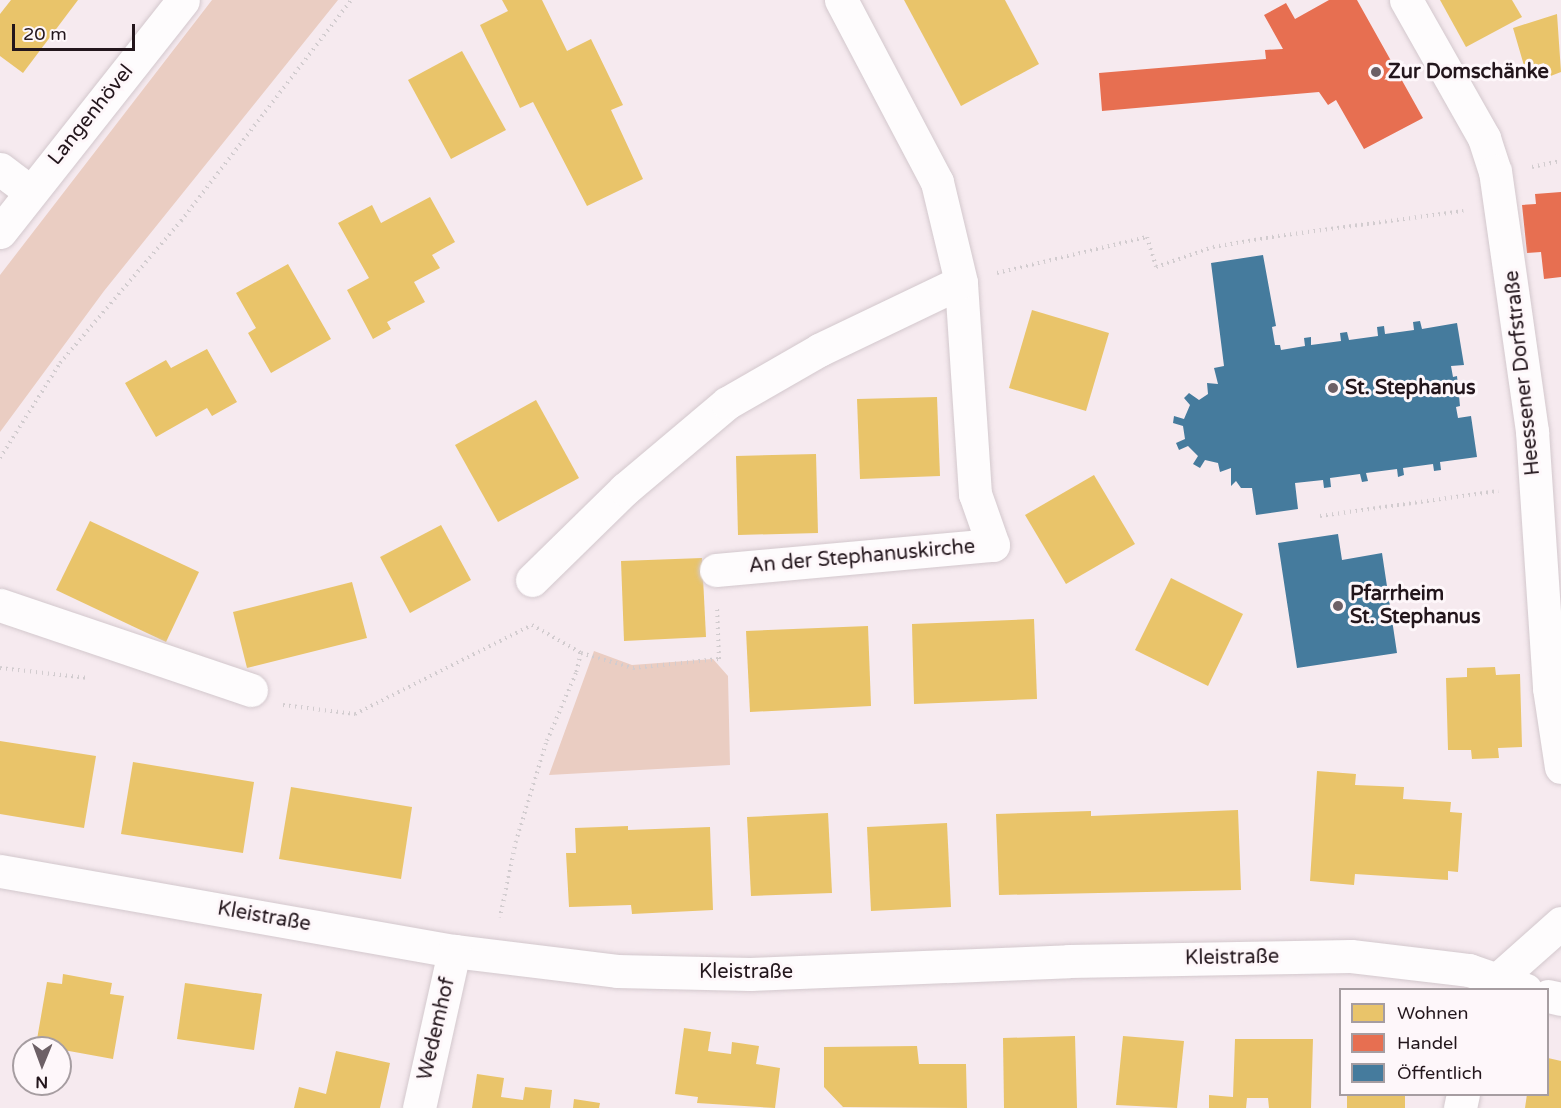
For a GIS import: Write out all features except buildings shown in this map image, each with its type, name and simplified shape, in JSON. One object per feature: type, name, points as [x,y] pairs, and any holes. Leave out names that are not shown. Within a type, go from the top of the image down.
[{"type":"street","name":"Langenhövel","points":[[0,232],[29,191],[183,0]]},
{"type":"street","name":"An der Stephanuskirche","points":[[716,570],[993,545],[975,494],[961,282],[937,182],[841,0]]},
{"type":"street","name":"Heessener Dorfstraße","points":[[1406,0],[1484,138],[1501,204],[1519,324],[1535,485],[1549,688],[1561,767]]},
{"type":"street","points":[[0,169],[29,191]]},
{"type":"street","points":[[532,580],[625,489],[727,402],[819,350],[961,282]]},
{"type":"street","points":[[0,605],[251,690]]},
{"type":"street","name":"Kleistraße","points":[[0,871],[454,951],[617,971],[750,974],[1069,961],[1351,956],[1469,970],[1506,986]]},
{"type":"street","points":[[1506,986],[1561,923]]},
{"type":"street","name":"Wedemhof","points":[[419,1108],[454,951]]},
{"type":"path","points":[[0,458],[60,363],[181,221],[351,0]]},
{"type":"path","points":[[961,282],[1147,237],[1156,267],[1213,248],[1267,237],[1501,204]]},
{"type":"path","points":[[1320,516],[1535,485]]},
{"type":"path","points":[[281,705],[355,714],[532,624],[581,653],[633,668],[719,659],[716,570]]},
{"type":"path","points":[[492,956],[516,841],[546,743],[576,673],[581,653]]},
{"type":"path","points":[[0,668],[92,678]]},
{"type":"shaded area","points":[[212,0],[338,0],[104,291],[0,432],[0,275]]},
{"type":"shaded area","points":[[594,651],[632,665],[713,659],[728,676],[730,765],[549,775]]},
{"type":"place","name":"Zur Domschänke","points":[[1376,72]]},
{"type":"place","name":"St. Stephanus","points":[[1333,388]]},
{"type":"place","name":"Pfarrheim St. Stephanus","points":[[1338,606]]}]
